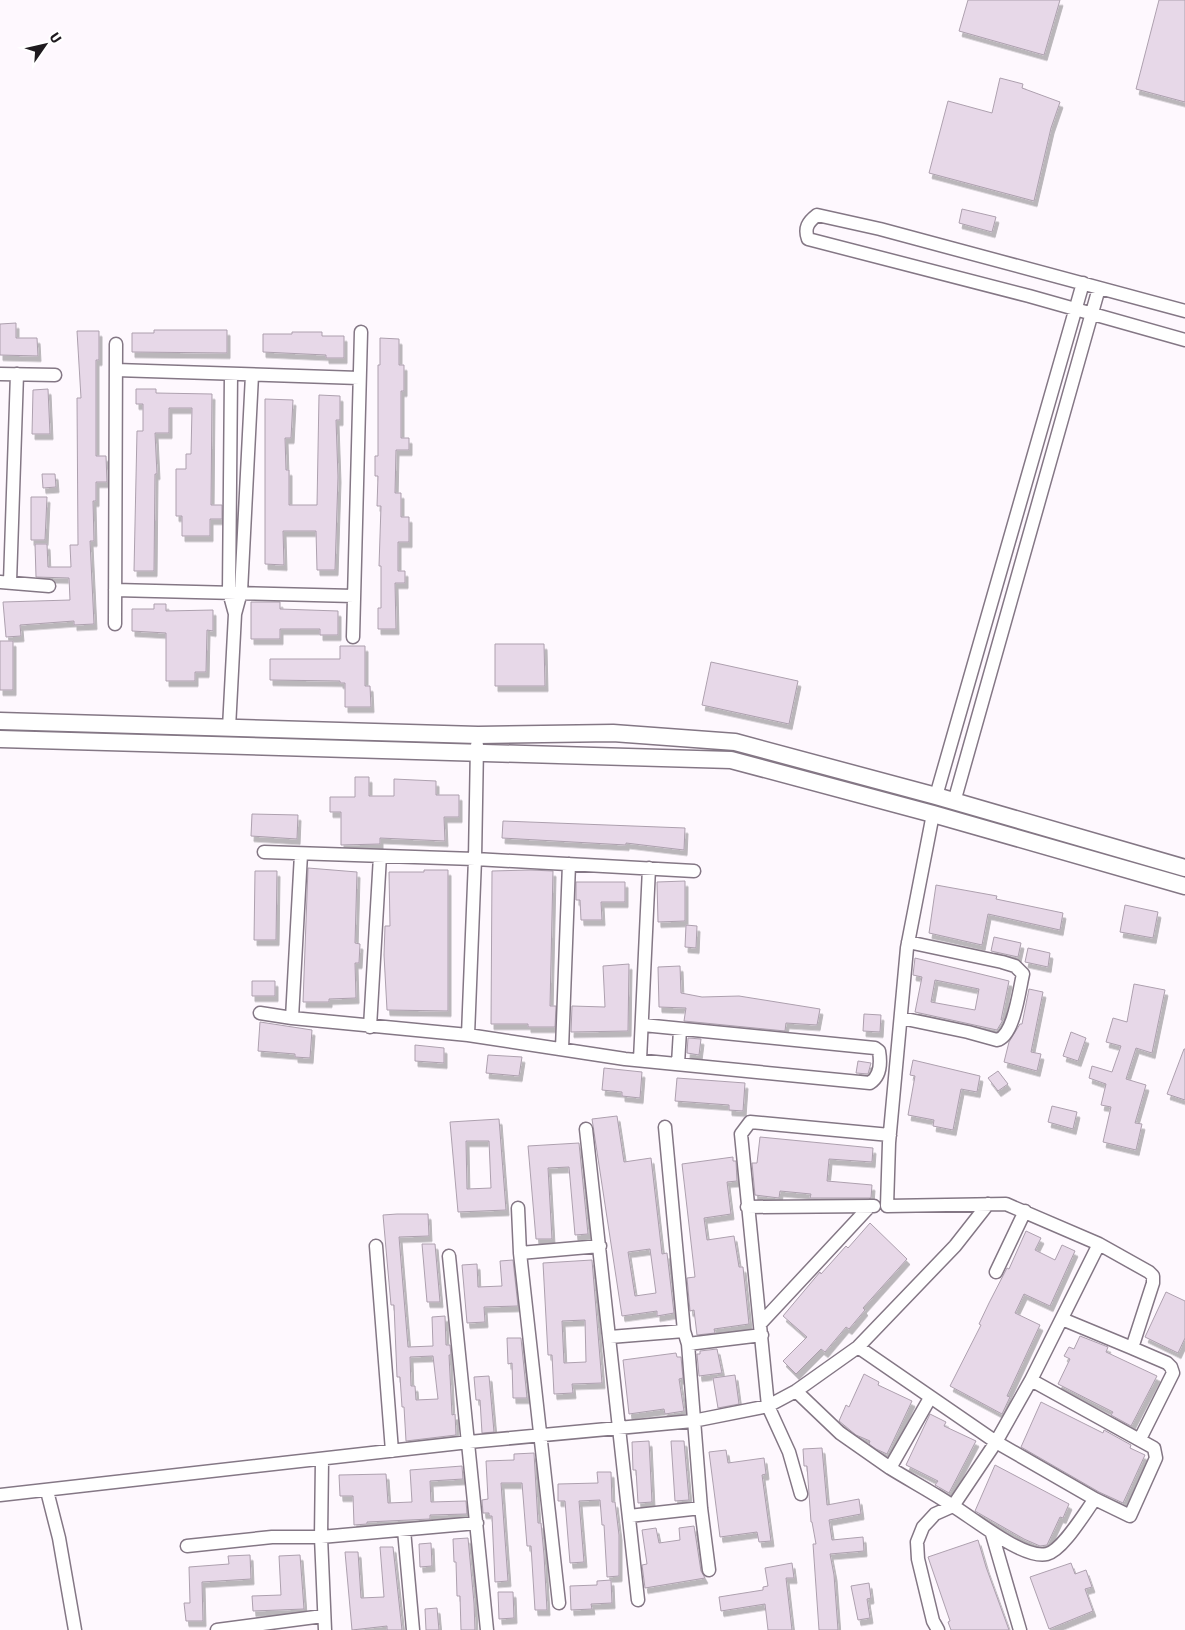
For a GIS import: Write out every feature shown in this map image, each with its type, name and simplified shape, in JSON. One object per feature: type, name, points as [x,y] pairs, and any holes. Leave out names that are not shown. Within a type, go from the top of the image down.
[{"type":"street","points":[[1185,311],[880,229],[817,215],[809,221],[806,232],[808,239],[1185,340]]},
{"type":"street","points":[[887,1206],[890,1135],[908,942],[936,796],[1083,283]]},
{"type":"street","points":[[951,820],[954,802],[1099,288]]},
{"type":"street","points":[[353,637],[361,332]]},
{"type":"street","points":[[115,624],[116,344]]},
{"type":"street","points":[[116,370],[359,378]]},
{"type":"street","points":[[0,374],[55,375]]},
{"type":"street","points":[[17,374],[6,473],[5,582],[49,586]]},
{"type":"street","points":[[229,728],[235,614],[229,508],[232,422],[231,374]]},
{"type":"street","points":[[235,592],[246,509],[252,375]]},
{"type":"street","points":[[232,422],[250,424]]},
{"type":"street","points":[[229,508],[246,509]]},
{"type":"street","points":[[1009,544],[1026,549]]},
{"type":"street","points":[[115,590],[354,596]]},
{"type":"street","points":[[0,721],[478,735],[613,733],[735,742],[936,796],[1185,868]]},
{"type":"street","points":[[468,1035],[478,735]]},
{"type":"street","points":[[0,739],[730,760],[933,814],[1185,886]]},
{"type":"street","points":[[264,852],[475,859],[694,871]]},
{"type":"street","points":[[292,1018],[301,854]]},
{"type":"street","points":[[370,1027],[380,856]]},
{"type":"street","points":[[562,1049],[569,864]]},
{"type":"street","points":[[640,1060],[649,868]]},
{"type":"street","points":[[901,1018],[997,1040],[1002,1039],[1006,1037],[1015,1012],[1022,974],[1015,966],[1002,962],[908,942]]},
{"type":"street","points":[[260,1013],[370,1027],[468,1035],[640,1060],[870,1083],[876,1079],[879,1072],[879,1051],[875,1048],[643,1025]]},
{"type":"street","points":[[678,1064],[680,1030]]},
{"type":"street","points":[[801,1494],[789,1452],[768,1406],[741,1134],[750,1122],[890,1135]]},
{"type":"street","points":[[666,1127],[701,1508],[709,1570]]},
{"type":"street","points":[[586,1129],[638,1600]]},
{"type":"street","points":[[0,1494],[47,1491],[469,1442],[693,1421],[768,1406],[796,1391],[858,1347],[955,1246],[988,1204]]},
{"type":"street","points":[[748,1207],[965,1206],[1006,1204],[1099,1244],[1153,1276],[1132,1348]]},
{"type":"street","points":[[610,1337],[686,1338],[761,1329],[870,1206]]},
{"type":"street","points":[[518,1208],[520,1253],[559,1603]]},
{"type":"street","points":[[996,1272],[1025,1211]]},
{"type":"street","points":[[938,1630],[933,1621],[918,1559],[917,1542],[923,1528],[934,1514],[953,1506],[996,1442],[1031,1380],[1099,1244]]},
{"type":"street","points":[[376,1246],[392,1452]]},
{"type":"street","points":[[520,1253],[600,1246]]},
{"type":"street","points":[[450,1256],[486,1630]]},
{"type":"street","points":[[1062,1319],[1167,1363],[1171,1367],[1173,1373],[1140,1439]]},
{"type":"street","points":[[858,1347],[996,1442],[1126,1516],[1131,1514],[1156,1458],[1154,1448],[1031,1380]]},
{"type":"street","points":[[796,1391],[840,1432],[890,1468],[953,1506],[992,1534],[1032,1553],[1047,1554],[1058,1548],[1095,1499]]},
{"type":"street","points":[[890,1468],[930,1398]]},
{"type":"street","points":[[322,1460],[321,1537],[325,1630]]},
{"type":"street","points":[[47,1491],[59,1538],[75,1630]]},
{"type":"street","points":[[629,1516],[701,1508]]},
{"type":"street","points":[[187,1546],[272,1537],[321,1537],[476,1523]]},
{"type":"street","points":[[404,1530],[413,1630]]},
{"type":"street","points":[[992,1534],[1020,1630]]},
{"type":"street","points":[[216,1630],[323,1616]]},
{"type":"building","points":[[968,0],[1060,0],[1044,55],[959,31]]},
{"type":"building","points":[[1159,0],[1185,0],[1185,102],[1136,89]]},
{"type":"building","points":[[1000,78],[1023,84],[1022,88],[1060,102],[1051,128],[1034,201],[929,173],[948,101],[992,113]]},
{"type":"building","points":[[962,209],[996,217],[992,232],[959,223]]},
{"type":"building","points":[[16,323],[16,338],[37,338],[38,356],[0,355],[0,324]]},
{"type":"building","points":[[154,330],[227,330],[227,353],[132,352],[132,333],[154,333]]},
{"type":"building","points":[[77,331],[99,331],[99,360],[96,360],[96,456],[106,456],[107,482],[96,482],[96,501],[93,501],[94,541],[90,541],[94,624],[74,625],[74,621],[20,625],[21,636],[6,637],[3,602],[70,600],[69,578],[36,577],[35,544],[47,544],[48,567],[71,567],[70,545],[78,545],[77,398],[81,398]]},
{"type":"building","points":[[292,332],[322,332],[322,336],[344,336],[344,358],[326,358],[326,355],[263,352],[263,334],[292,334]]},
{"type":"building","points":[[380,338],[399,339],[399,365],[404,365],[404,391],[401,391],[401,438],[409,438],[409,450],[396,450],[395,493],[401,493],[401,517],[409,517],[409,542],[398,542],[398,571],[405,571],[405,583],[395,583],[396,629],[378,629],[378,608],[381,608],[381,566],[379,566],[381,506],[377,506],[378,476],[375,476],[375,456],[378,456],[378,365],[380,365]]},
{"type":"building","points":[[48,389],[50,434],[32,434],[33,390]]},
{"type":"building","points":[[136,389],[156,389],[156,393],[212,394],[211,505],[222,505],[222,519],[210,519],[210,536],[182,536],[182,516],[176,516],[176,469],[186,469],[186,454],[191,454],[192,408],[169,408],[169,433],[155,433],[157,474],[155,474],[154,571],[134,571],[137,431],[143,431],[143,404],[136,404]]},
{"type":"building","points":[[319,395],[340,396],[340,420],[336,420],[338,477],[335,570],[317,570],[316,531],[283,531],[284,565],[265,564],[265,399],[293,400],[291,438],[285,438],[286,470],[289,470],[289,505],[317,505]]},
{"type":"building","points":[[42,474],[55,474],[56,487],[43,488]]},
{"type":"building","points":[[31,497],[47,497],[45,540],[31,540]]},
{"type":"building","points":[[251,602],[280,602],[280,609],[338,611],[338,635],[320,635],[320,629],[280,629],[280,639],[251,639]]},
{"type":"building","points":[[154,604],[166,604],[166,611],[213,610],[213,631],[207,630],[206,672],[195,672],[195,681],[166,681],[166,633],[132,631],[132,609],[154,609]]},
{"type":"building","points":[[0,641],[13,641],[13,690],[0,690]]},
{"type":"building","points":[[495,644],[544,644],[545,686],[495,686]]},
{"type":"building","points":[[340,646],[365,646],[365,686],[370,686],[371,707],[345,707],[345,683],[340,683],[340,681],[270,680],[270,659],[340,659]]},
{"type":"building","points":[[711,662],[798,681],[789,724],[702,705]]},
{"type":"building","points":[[355,777],[369,777],[369,796],[394,796],[394,779],[436,781],[436,795],[459,795],[459,817],[444,817],[445,841],[380,838],[380,844],[341,845],[341,812],[330,812],[330,797],[355,797]]},
{"type":"building","points":[[252,814],[298,815],[297,839],[251,836]]},
{"type":"building","points":[[503,821],[685,828],[684,850],[626,843],[626,845],[502,838]]},
{"type":"building","points":[[308,868],[357,872],[355,943],[360,944],[359,963],[355,963],[356,998],[329,999],[329,1002],[303,1002]]},
{"type":"building","points":[[424,870],[448,870],[448,1011],[387,1010],[384,955],[385,926],[390,926],[389,872],[424,872]]},
{"type":"building","points":[[255,871],[277,871],[276,940],[254,940]]},
{"type":"building","points":[[492,871],[553,871],[550,1006],[556,1006],[555,1027],[528,1027],[528,1024],[491,1024]]},
{"type":"building","points":[[685,881],[685,921],[658,922],[657,882]]},
{"type":"building","points":[[576,882],[625,882],[625,902],[601,902],[602,920],[581,920],[580,900],[576,900]]},
{"type":"building","points":[[936,885],[997,896],[996,899],[1063,913],[1060,930],[988,914],[982,945],[929,933]]},
{"type":"building","points":[[1125,905],[1158,912],[1153,938],[1120,932]]},
{"type":"building","points":[[686,925],[697,926],[696,948],[685,947]]},
{"type":"building","points":[[994,937],[1021,943],[1018,957],[991,951]]},
{"type":"building","points":[[1028,948],[1050,953],[1048,967],[1025,962]]},
{"type":"building","points":[[915,958],[1009,981],[1001,1020],[1003,1020],[997,1030],[915,1012],[922,977],[913,975]],"holes":[[[935,980],[979,989],[975,1010],[931,1002]]]},
{"type":"building","points":[[629,964],[628,1031],[571,1032],[572,1006],[605,1007],[603,966]]},
{"type":"building","points":[[680,966],[681,993],[702,997],[739,996],[820,1009],[817,1025],[786,1023],[785,1031],[684,1021],[686,1008],[659,1007],[658,967]]},
{"type":"building","points":[[252,981],[275,981],[275,996],[252,996]]},
{"type":"building","points":[[1134,984],[1165,990],[1152,1053],[1136,1048],[1126,1079],[1146,1085],[1135,1123],[1142,1124],[1136,1150],[1103,1142],[1111,1107],[1101,1105],[1106,1084],[1089,1078],[1092,1066],[1112,1072],[1121,1046],[1106,1042],[1113,1018],[1127,1022]]},
{"type":"building","points":[[1029,989],[1043,992],[1031,1052],[1041,1054],[1037,1071],[1004,1062],[1009,1042],[1020,1024],[1022,1024]]},
{"type":"building","points":[[864,1014],[881,1015],[880,1032],[863,1031]]},
{"type":"building","points":[[260,1022],[312,1030],[310,1058],[295,1057],[295,1054],[258,1051]]},
{"type":"building","points":[[1071,1032],[1086,1038],[1078,1061],[1063,1056]]},
{"type":"building","points":[[688,1038],[701,1039],[699,1055],[687,1053]]},
{"type":"building","points":[[415,1045],[444,1048],[444,1063],[415,1061]]},
{"type":"building","points":[[1185,1049],[1185,1100],[1167,1094]]},
{"type":"building","points":[[488,1055],[522,1057],[519,1076],[486,1073]]},
{"type":"building","points":[[913,1060],[980,1076],[977,1092],[961,1089],[953,1130],[933,1126],[934,1120],[908,1115],[915,1076],[910,1075]]},
{"type":"building","points":[[858,1061],[871,1063],[868,1074],[856,1073]]},
{"type":"building","points":[[604,1068],[642,1072],[640,1098],[622,1096],[622,1092],[602,1090]]},
{"type":"building","points":[[998,1071],[1008,1084],[998,1091],[988,1078]]},
{"type":"building","points":[[677,1078],[745,1083],[743,1111],[729,1110],[729,1105],[675,1101]]},
{"type":"building","points":[[1052,1106],[1077,1112],[1073,1129],[1048,1122]]},
{"type":"building","points":[[617,1116],[624,1162],[651,1158],[662,1254],[667,1253],[674,1313],[657,1316],[657,1311],[622,1316],[592,1119]],"holes":[[[650,1249],[656,1293],[635,1296],[628,1252]]]},
{"type":"building","points":[[499,1119],[506,1210],[458,1212],[450,1122]],"holes":[[[466,1141],[489,1141],[491,1188],[467,1189]]]},
{"type":"building","points":[[760,1137],[873,1148],[872,1162],[829,1159],[827,1181],[872,1185],[871,1198],[810,1198],[811,1194],[780,1191],[779,1198],[755,1195],[752,1163],[757,1163]]},
{"type":"building","points":[[579,1143],[588,1234],[575,1235],[569,1167],[548,1168],[552,1239],[536,1239],[528,1146]]},
{"type":"building","points":[[733,1157],[733,1161],[736,1161],[737,1181],[727,1182],[731,1214],[704,1218],[707,1240],[734,1236],[739,1267],[743,1267],[749,1324],[714,1329],[715,1333],[697,1335],[694,1310],[690,1311],[687,1278],[695,1277],[682,1164]]},
{"type":"building","points":[[428,1214],[429,1236],[399,1237],[408,1347],[433,1346],[432,1317],[445,1316],[446,1345],[450,1345],[451,1355],[449,1355],[452,1415],[455,1414],[456,1435],[406,1441],[400,1377],[397,1377],[394,1305],[391,1305],[383,1215]],"holes":[[[433,1356],[438,1399],[416,1400],[415,1386],[411,1386],[410,1357]]]},
{"type":"building","points":[[870,1223],[907,1259],[863,1308],[865,1310],[849,1329],[846,1327],[825,1352],[821,1349],[796,1374],[783,1361],[807,1337],[783,1316],[820,1272],[821,1274],[846,1246],[848,1248]]},
{"type":"building","points":[[1026,1231],[1041,1238],[1035,1250],[1055,1260],[1062,1245],[1075,1251],[1050,1306],[1024,1294],[1015,1313],[1040,1325],[1007,1396],[1010,1397],[1002,1414],[950,1386],[981,1325],[979,1324],[989,1303],[1007,1268],[1009,1269]]},
{"type":"building","points":[[422,1244],[435,1244],[440,1302],[427,1302]]},
{"type":"building","points":[[513,1260],[518,1306],[484,1307],[485,1322],[467,1323],[462,1265],[477,1264],[478,1287],[502,1286],[500,1261]]},
{"type":"building","points":[[592,1260],[602,1383],[572,1384],[573,1393],[554,1394],[552,1355],[548,1355],[543,1263]],"holes":[[[585,1320],[586,1362],[564,1363],[562,1321]]]},
{"type":"building","points":[[1166,1292],[1185,1301],[1185,1338],[1178,1353],[1145,1337]]},
{"type":"building","points":[[1080,1336],[1108,1347],[1106,1352],[1157,1376],[1131,1426],[1111,1415],[1113,1412],[1058,1384],[1070,1359],[1064,1356],[1069,1347],[1074,1349]]},
{"type":"building","points":[[507,1338],[521,1338],[527,1398],[513,1398],[512,1363],[508,1364]]},
{"type":"building","points":[[717,1349],[722,1373],[699,1376],[697,1354],[700,1354],[700,1351]]},
{"type":"building","points":[[676,1353],[677,1357],[681,1357],[683,1378],[679,1379],[684,1411],[665,1414],[664,1409],[629,1414],[623,1360]]},
{"type":"building","points":[[864,1374],[879,1382],[878,1385],[912,1401],[887,1454],[876,1449],[869,1444],[870,1441],[856,1435],[839,1421],[846,1405],[849,1407]]},
{"type":"building","points":[[735,1375],[739,1404],[718,1408],[713,1378]]},
{"type":"building","points":[[489,1376],[494,1432],[482,1433],[480,1400],[476,1400],[474,1377]]},
{"type":"building","points":[[1041,1402],[1103,1433],[1104,1430],[1131,1445],[1130,1448],[1145,1455],[1123,1503],[1099,1492],[1021,1447]]},
{"type":"building","points":[[930,1414],[946,1422],[944,1426],[976,1441],[949,1493],[935,1485],[938,1481],[906,1465]]},
{"type":"building","points":[[649,1441],[652,1502],[638,1503],[636,1470],[633,1470],[632,1442]]},
{"type":"building","points":[[671,1441],[684,1441],[689,1500],[675,1501]]},
{"type":"building","points":[[822,1448],[827,1505],[859,1499],[861,1514],[829,1520],[832,1540],[863,1537],[864,1551],[830,1554],[834,1575],[838,1630],[819,1630],[813,1544],[816,1544],[811,1522],[807,1466],[804,1466],[803,1449]]},
{"type":"building","points":[[726,1450],[728,1463],[764,1458],[766,1474],[762,1475],[771,1541],[759,1542],[757,1532],[720,1537],[709,1452]]},
{"type":"building","points":[[534,1453],[538,1523],[541,1523],[547,1610],[535,1610],[531,1546],[527,1546],[522,1483],[501,1483],[508,1581],[495,1582],[492,1516],[489,1516],[489,1513],[483,1513],[482,1500],[488,1499],[486,1461],[514,1460],[514,1454]]},
{"type":"building","points":[[995,1465],[1069,1504],[1063,1518],[1060,1517],[1047,1545],[1040,1546],[1024,1539],[975,1511]]},
{"type":"building","points":[[462,1466],[463,1479],[430,1481],[431,1502],[466,1501],[467,1514],[430,1515],[430,1519],[367,1522],[367,1524],[354,1525],[353,1496],[340,1496],[339,1475],[386,1474],[388,1503],[412,1502],[410,1470]]},
{"type":"building","points":[[597,1472],[611,1472],[612,1502],[615,1502],[619,1535],[619,1576],[607,1577],[604,1525],[602,1525],[600,1500],[579,1501],[584,1562],[570,1563],[565,1501],[558,1501],[558,1484],[598,1483]]},
{"type":"building","points":[[694,1526],[701,1571],[705,1578],[645,1588],[642,1565],[647,1564],[642,1530],[656,1528],[659,1543],[680,1540],[679,1528]]},
{"type":"building","points":[[468,1538],[475,1630],[461,1630],[460,1596],[457,1596],[453,1539]]},
{"type":"building","points":[[978,1540],[1009,1630],[951,1630],[948,1622],[950,1621],[928,1557]]},
{"type":"building","points":[[431,1543],[432,1566],[420,1567],[419,1544]]},
{"type":"building","points":[[380,1547],[393,1547],[402,1630],[387,1630],[387,1626],[352,1630],[345,1552],[358,1552],[361,1598],[384,1597]]},
{"type":"building","points":[[250,1555],[251,1579],[202,1582],[203,1621],[186,1621],[184,1603],[190,1603],[189,1567],[229,1564],[228,1556]]},
{"type":"building","points":[[300,1555],[304,1609],[253,1611],[252,1596],[281,1595],[279,1556]]},
{"type":"building","points":[[792,1563],[794,1578],[786,1578],[792,1630],[768,1630],[765,1604],[721,1611],[719,1597],[763,1590],[763,1587],[768,1586],[765,1568]]},
{"type":"building","points":[[1071,1563],[1075,1574],[1086,1570],[1092,1587],[1085,1589],[1093,1611],[1049,1629],[1030,1577]]},
{"type":"building","points":[[611,1580],[612,1603],[591,1604],[592,1609],[571,1610],[570,1586],[597,1585],[597,1581]]},
{"type":"building","points":[[869,1583],[871,1598],[867,1599],[870,1618],[858,1620],[851,1586]]},
{"type":"building","points":[[498,1592],[513,1592],[514,1618],[499,1619]]},
{"type":"building","points":[[437,1608],[439,1630],[426,1630],[425,1609]]}]
